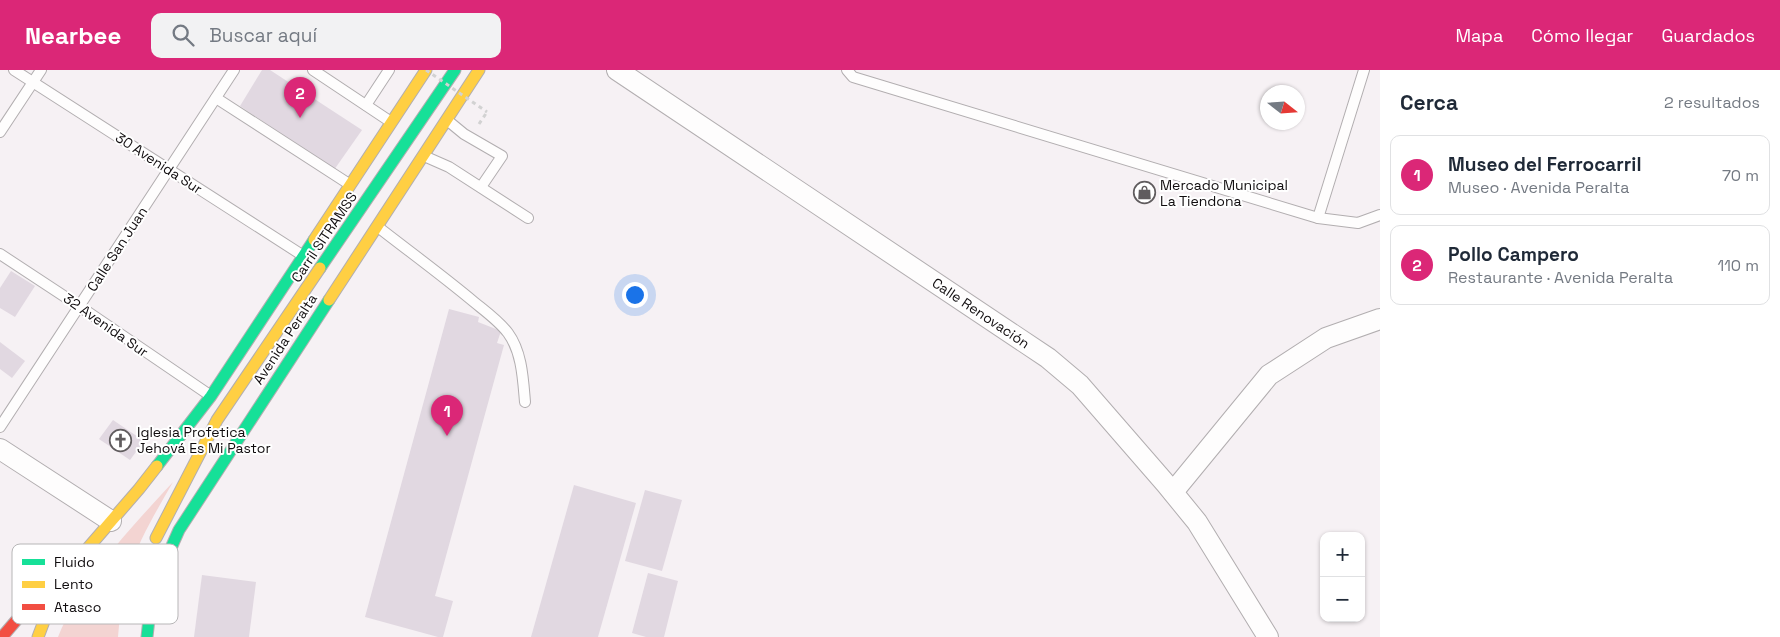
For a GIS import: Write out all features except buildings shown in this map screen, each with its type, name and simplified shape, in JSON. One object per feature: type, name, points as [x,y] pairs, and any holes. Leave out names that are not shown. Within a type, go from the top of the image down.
[{"type":"main road","name":"Avenida Peralta","points":[[92,544],[138,489],[211,396],[426,70]]},
{"type":"main road","name":"Carril SITRAMSS","points":[[153,544],[217,420],[455,70]]},
{"type":"main road","name":"Avenida Peralta","points":[[173,544],[179,530],[479,70]]},
{"type":"main road","name":"Carril SITRAMSS","points":[[190,449],[217,420]]},
{"type":"main road","name":"Avenida Peralta","points":[[38,637],[43,624]]},
{"type":"main road","name":"Avenida Peralta","points":[[147,637],[148,624]]},
{"type":"street","name":"Calle Renovación","points":[[617,70],[1048,358],[1080,385],[1197,522],[1268,637]]},
{"type":"street","points":[[1173,492],[1269,375],[1326,338],[1380,319]]},
{"type":"street","points":[[0,449],[111,521]]},
{"type":"lane","name":"30 Avenida Sur","points":[[14,70],[304,257]]},
{"type":"lane","points":[[0,132],[41,70]]},
{"type":"lane","name":"Calle San Juan","points":[[0,427],[234,70]]},
{"type":"lane","points":[[313,70],[391,122]]},
{"type":"lane","points":[[366,105],[389,70]]},
{"type":"lane","points":[[846,70],[853,77],[862,80],[1318,218],[1358,223],[1380,215]]},
{"type":"lane","points":[[1318,218],[1364,70]]},
{"type":"lane","points":[[216,98],[350,186]]},
{"type":"lane","points":[[446,120],[464,134],[502,156],[481,187]]},
{"type":"lane","points":[[423,156],[449,167],[528,218]]},
{"type":"lane","points":[[377,226],[449,281],[508,333],[516,349],[520,364],[525,402]]},
{"type":"lane","name":"32 Avenida Sur","points":[[0,254],[211,396]]},
{"type":"path","points":[[426,70],[487,112]]},
{"type":"shaded area","points":[[173,482],[139,544],[118,544]]},
{"type":"shaded area","points":[[64,624],[120,624],[118,637],[58,637]]},
{"type":"traffic: fast","points":[[320,268],[455,70]]},
{"type":"traffic: fast","points":[[157,466],[211,396],[314,240]]},
{"type":"traffic: fast","points":[[173,544],[179,530],[329,300]]},
{"type":"traffic: fast","points":[[147,637],[149,624]]},
{"type":"traffic: slow","points":[[314,240],[426,70]]},
{"type":"traffic: slow","points":[[329,300],[479,70]]},
{"type":"traffic: slow","points":[[156,538],[217,420],[320,268]]},
{"type":"traffic: slow","points":[[91,544],[157,466]]},
{"type":"traffic: slow","points":[[38,637],[43,624]]},
{"type":"traffic: jam","points":[[2,637],[13,624]]},
{"type":"place","name":"Pollo Campero","points":[[300,118]]},
{"type":"place","name":"Mercado Municipal La Tiendona","points":[[1144,193]]},
{"type":"place","name":"Museo del Ferrocarril","points":[[447,436]]},
{"type":"place","name":"Iglesia Profetica Jehová Es Mi Pastor","points":[[121,440]]}]
